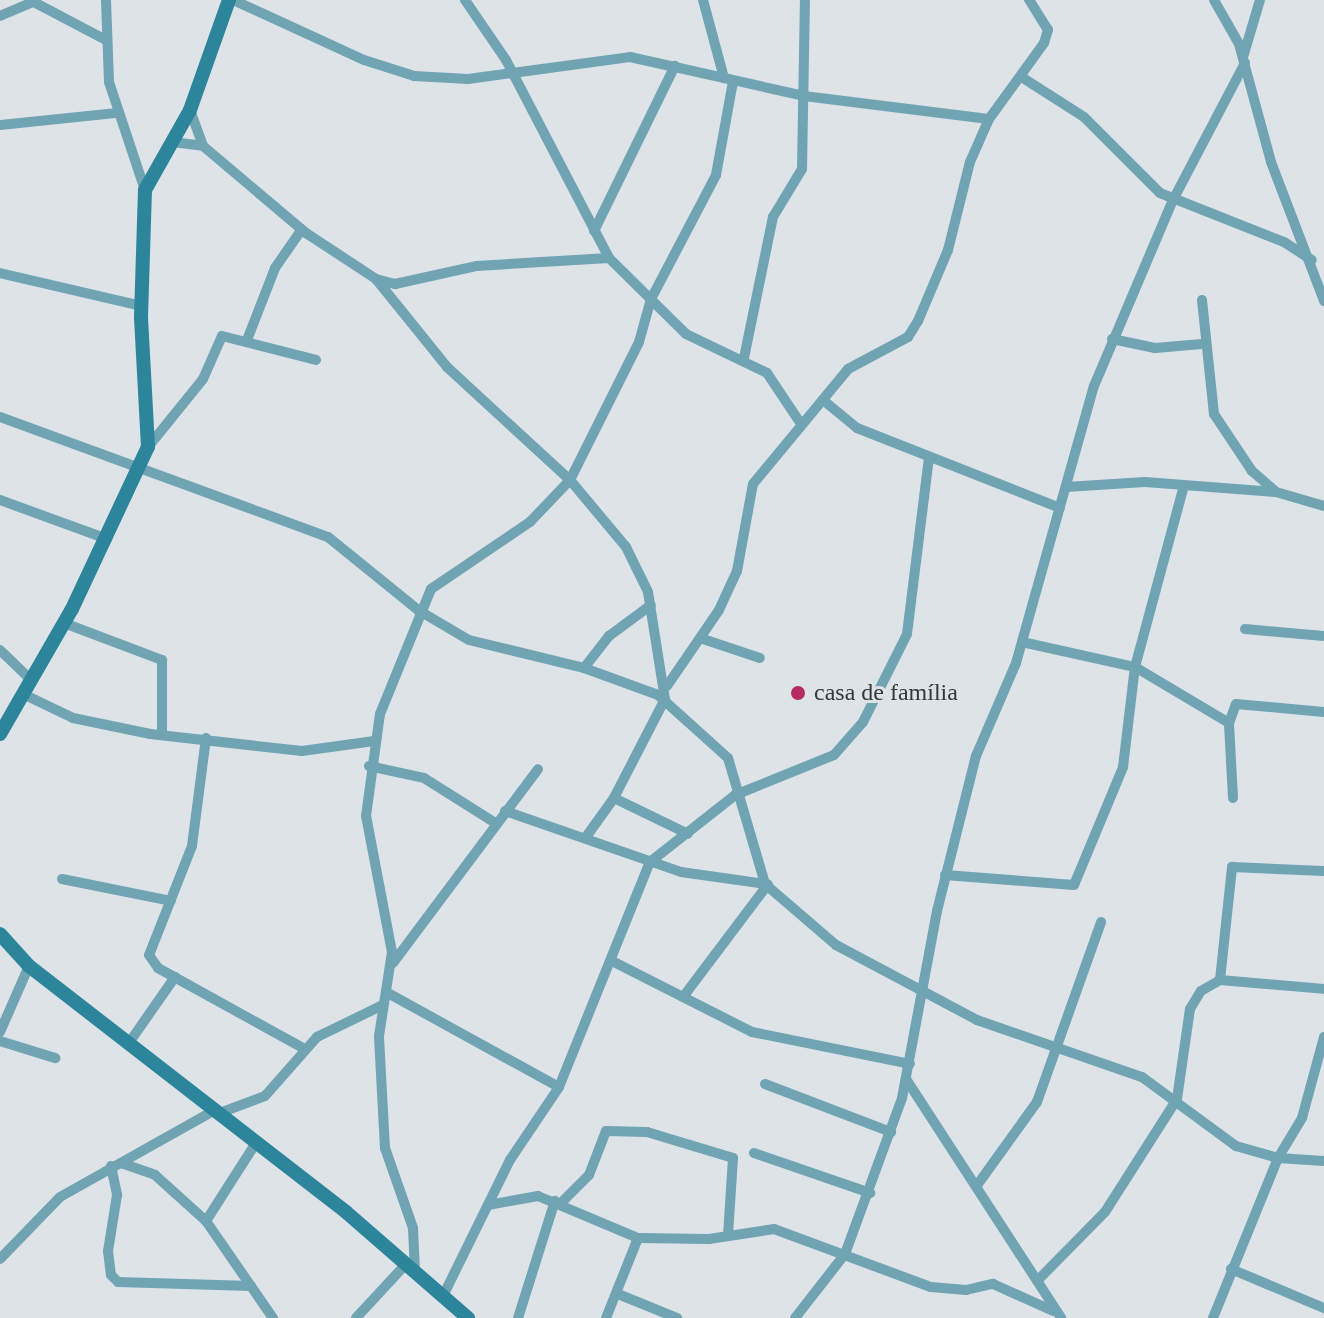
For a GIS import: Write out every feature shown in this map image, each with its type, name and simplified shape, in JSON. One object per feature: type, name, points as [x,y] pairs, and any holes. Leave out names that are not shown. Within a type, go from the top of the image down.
[{"type":"street","points":[[0,734],[64,623],[142,468],[148,447],[142,306],[145,190],[117,113],[104,39],[106,0]]},
{"type":"street","points":[[145,190],[190,110],[231,0],[388,70],[442,80],[630,57],[804,96],[989,119]]},
{"type":"street","points":[[465,0],[511,70],[609,258],[705,346],[744,358],[779,385],[799,421]]},
{"type":"street","points":[[356,1318],[410,1267],[413,1228],[385,1148],[383,1005],[392,965],[390,924],[366,816],[374,741],[418,610],[445,576],[530,522],[570,480],[639,342],[651,299],[716,175],[729,80],[703,0]]},
{"type":"street","points":[[744,358],[773,217],[802,169],[804,96],[799,30],[805,0]]},
{"type":"street","points":[[667,686],[700,638],[737,571],[753,484],[799,421],[823,400],[848,369],[908,337],[918,321],[948,250],[970,162],[989,119],[1023,78],[1048,30],[1029,0]]},
{"type":"street","points":[[1214,0],[1244,60],[1271,162],[1312,260],[1324,301]]},
{"type":"street","points":[[795,1318],[845,1254],[870,1193],[910,1064],[945,875],[976,756],[1022,642],[1112,339],[1173,200],[1244,60],[1260,0]]},
{"type":"street","points":[[0,16],[32,1],[104,39]]},
{"type":"street","points":[[594,231],[675,66]]},
{"type":"street","points":[[1023,78],[1084,117],[1141,178],[1173,200],[1284,242],[1312,260]]},
{"type":"street","points":[[190,110],[203,146],[302,229],[376,279],[447,367],[570,480],[626,547],[651,605],[667,686],[665,699],[614,798],[586,837]]},
{"type":"street","points":[[0,125],[117,113]]},
{"type":"street","points":[[172,142],[203,146]]},
{"type":"street","points":[[247,340],[275,268],[302,229]]},
{"type":"street","points":[[376,279],[395,284],[477,266],[609,258]]},
{"type":"street","points":[[0,273],[142,306]]},
{"type":"street","points":[[0,283],[13,276]]},
{"type":"street","points":[[1202,300],[1202,344],[1214,414],[1252,471],[1276,492]]},
{"type":"street","points":[[148,447],[203,379],[220,337],[247,340],[316,360]]},
{"type":"street","points":[[1112,339],[1155,348],[1202,344]]},
{"type":"street","points":[[823,400],[857,428],[1060,508]]},
{"type":"street","points":[[0,417],[328,537],[418,610],[490,648],[584,668],[665,699],[728,758],[735,795],[767,884],[836,945],[977,1020],[1052,1048],[1113,1064],[1177,1099],[1236,1146],[1278,1158],[1324,1161]]},
{"type":"street","points":[[443,1296],[488,1205],[559,1087],[650,862],[735,795],[821,763],[863,722],[907,634],[929,457]]},
{"type":"street","points":[[1240,493],[1252,471]]},
{"type":"street","points":[[1066,487],[1116,481],[1240,493],[1276,492],[1324,506]]},
{"type":"street","points":[[945,875],[1074,885],[1123,767],[1135,667],[1183,489]]},
{"type":"street","points":[[0,500],[107,539]]},
{"type":"street","points":[[584,668],[622,623],[651,605]]},
{"type":"street","points":[[64,623],[162,660],[162,734]]},
{"type":"street","points":[[1245,629],[1324,636]]},
{"type":"street","points":[[700,638],[760,658]]},
{"type":"street","points":[[1022,642],[1135,667],[1229,723]]},
{"type":"street","points":[[0,650],[30,679]]},
{"type":"street","points":[[23,694],[73,718],[162,734],[302,751],[374,741]]},
{"type":"street","points":[[1233,798],[1229,723],[1236,704],[1324,712]]},
{"type":"street","points":[[206,738],[192,846],[149,955],[175,977],[305,1049]]},
{"type":"street","points":[[369,766],[424,778],[494,822]]},
{"type":"street","points":[[392,965],[494,822],[538,769]]},
{"type":"street","points":[[614,798],[688,834]]},
{"type":"street","points":[[505,811],[650,862],[767,884]]},
{"type":"street","points":[[1038,1280],[1105,1212],[1177,1099],[1190,1009],[1220,980],[1232,867],[1324,871]]},
{"type":"street","points":[[62,879],[171,901]]},
{"type":"street","points":[[683,997],[767,884]]},
{"type":"street","points":[[978,1184],[1037,1102],[1052,1048],[1101,922]]},
{"type":"street","points":[[0,934],[29,966],[131,1040],[254,1146],[410,1267],[468,1318]]},
{"type":"street","points":[[612,961],[752,1032],[910,1064]]},
{"type":"street","points":[[0,1032],[29,966]]},
{"type":"street","points":[[131,1040],[175,977]]},
{"type":"street","points":[[1220,980],[1324,989]]},
{"type":"street","points":[[386,992],[559,1087]]},
{"type":"street","points":[[0,1259],[60,1197],[215,1112],[276,1089],[305,1049],[383,1005]]},
{"type":"street","points":[[1213,1318],[1278,1158],[1302,1118],[1324,1037]]},
{"type":"street","points":[[0,1041],[55,1058]]},
{"type":"street","points":[[906,1079],[978,1184],[1057,1315]]},
{"type":"street","points":[[765,1084],[891,1132]]},
{"type":"street","points":[[518,1318],[558,1203],[589,1175],[606,1131],[647,1132],[733,1158],[728,1236]]},
{"type":"street","points":[[206,1221],[254,1146]]},
{"type":"street","points":[[754,1153],[870,1193]]},
{"type":"street","points":[[116,1164],[155,1175],[206,1221],[273,1318]]},
{"type":"street","points":[[116,1164],[117,1195],[109,1264],[118,1282],[251,1286]]},
{"type":"street","points":[[488,1205],[521,1196],[558,1203],[638,1238],[728,1236],[774,1229],[931,1287],[966,1290],[993,1284],[1057,1315]]},
{"type":"street","points":[[606,1318],[638,1238]]},
{"type":"street","points":[[1231,1269],[1324,1308]]},
{"type":"street","points":[[618,1294],[677,1318]]},
{"type":"place","name":"casa de família","points":[[798,693]]}]
